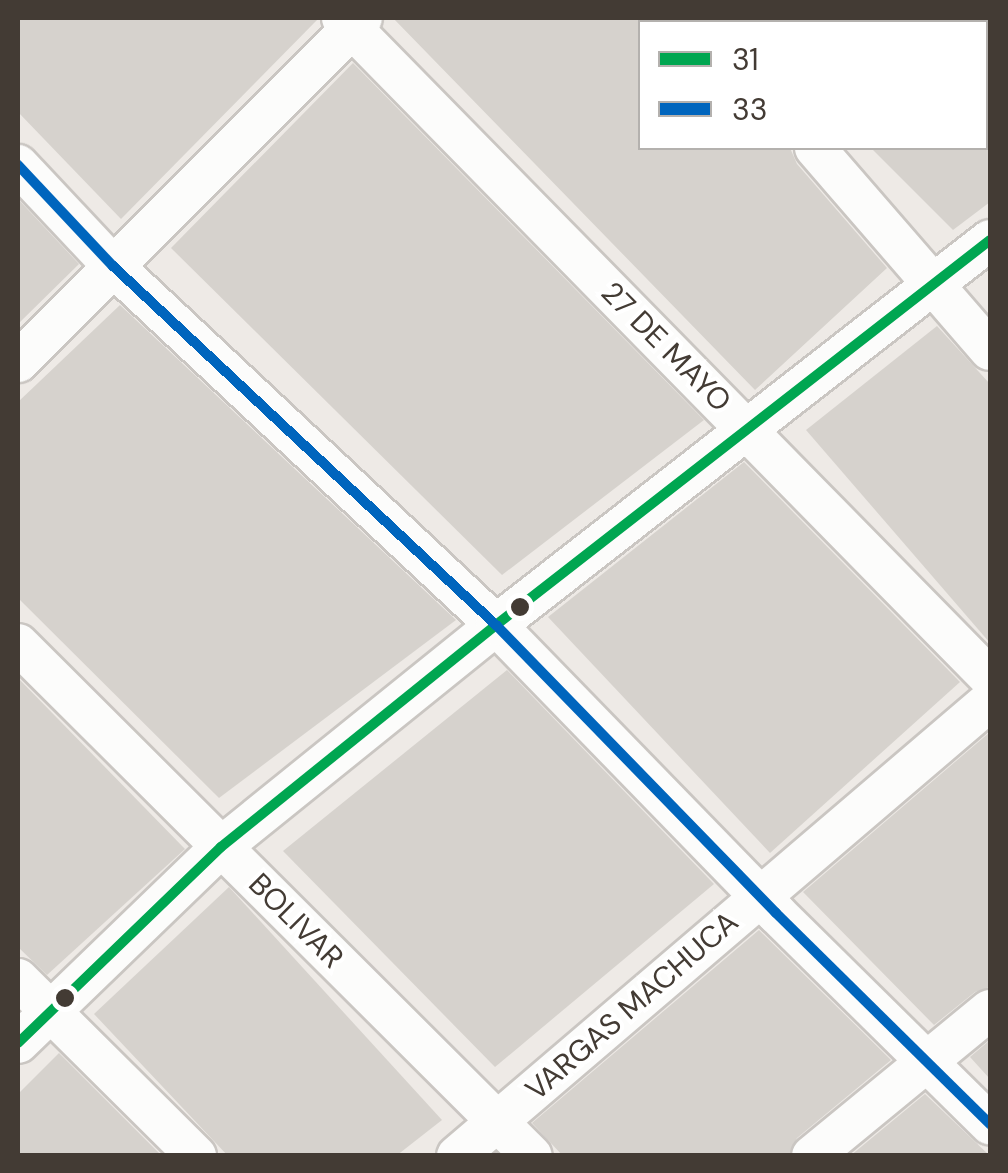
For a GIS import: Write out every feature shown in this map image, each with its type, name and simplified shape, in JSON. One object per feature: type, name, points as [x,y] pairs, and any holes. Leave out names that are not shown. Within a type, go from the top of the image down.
[{"type":"street","points":[[18,362],[352,21]]},
{"type":"street","name":"27 DE MAYO","points":[[352,21],[990,678]]},
{"type":"street","points":[[816,150],[990,350]]},
{"type":"street","points":[[18,165],[114,266],[496,625],[990,1124]]},
{"type":"street","points":[[18,1043],[220,847],[496,625],[990,240]]},
{"type":"street","name":"BOLIVAR","points":[[18,644],[532,1156]]},
{"type":"street","name":"VARGAS MACHUCA","points":[[457,1156],[990,702]]},
{"type":"street","points":[[18,978],[196,1156]]},
{"type":"street","points":[[812,1156],[990,1010]]},
{"type":"building","points":[[18,18],[319,18],[121,219],[18,112]]},
{"type":"building","points":[[393,18],[640,18],[638,150],[791,150],[797,164],[887,268],[755,390]]},
{"type":"building","points":[[353,63],[704,420],[502,575],[171,248]]},
{"type":"building","points":[[990,148],[990,202],[953,230],[873,150]]},
{"type":"building","points":[[18,199],[79,264],[18,324]]},
{"type":"building","points":[[120,305],[456,620],[219,798],[18,598],[18,402]]},
{"type":"building","points":[[937,326],[990,384],[990,643],[806,430]]},
{"type":"building","points":[[744,462],[960,682],[770,853],[548,617]]},
{"type":"building","points":[[507,670],[714,884],[495,1067],[283,851]]},
{"type":"building","points":[[18,678],[185,849],[47,975],[18,947]]},
{"type":"building","points":[[990,732],[990,987],[975,992],[934,1025],[803,892]]},
{"type":"building","points":[[229,887],[442,1120],[396,1156],[228,1156],[94,1014]]},
{"type":"building","points":[[759,930],[891,1060],[797,1138],[789,1156],[563,1156],[532,1123]]},
{"type":"building","points":[[990,1040],[990,1079],[970,1057]]},
{"type":"building","points":[[59,1053],[162,1156],[18,1156],[18,1094]]},
{"type":"building","points":[[925,1094],[990,1156],[850,1156]]},
{"type":"transit line","name":"33","points":[[18,165],[113,266],[496,625],[776,913],[990,1124]]},
{"type":"transit line","name":"31","points":[[18,1043],[221,847],[496,625],[990,240]]}]
